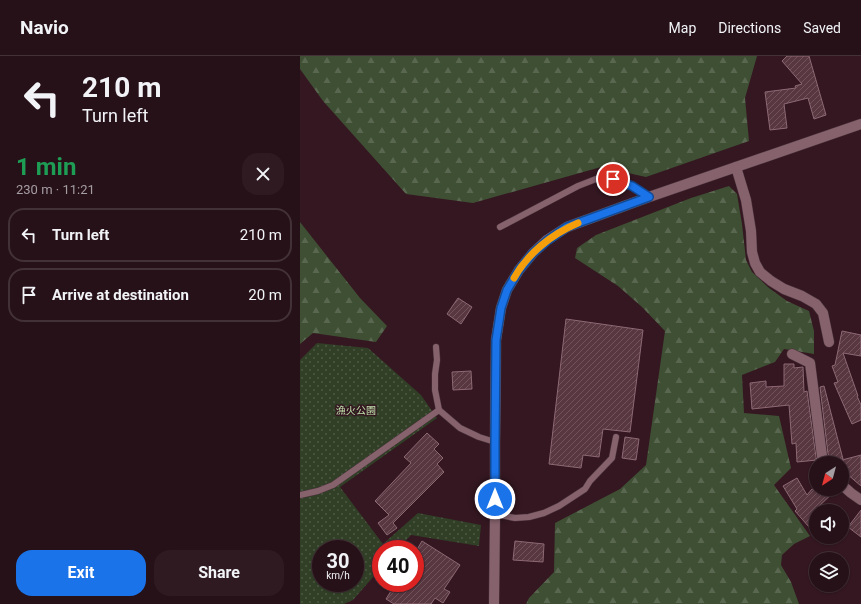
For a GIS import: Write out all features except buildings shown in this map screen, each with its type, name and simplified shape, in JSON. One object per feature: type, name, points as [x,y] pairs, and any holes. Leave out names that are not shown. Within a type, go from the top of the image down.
[{"type":"street","points":[[494,604],[496,340],[501,308],[507,290],[519,270],[533,253],[548,240],[567,227],[649,197],[861,124]]},
{"type":"street","points":[[736,167],[746,200],[751,231],[752,252],[755,264],[760,272],[771,282],[816,304],[823,313],[830,342]]},
{"type":"street","points":[[792,354],[810,363],[822,456]]},
{"type":"street","points":[[849,491],[861,500]]},
{"type":"lane","points":[[500,227],[578,186],[596,179],[613,179],[632,186],[649,197]]},
{"type":"lane","points":[[436,347],[437,360],[435,390],[439,410],[460,428],[495,442]]},
{"type":"lane","points":[[300,495],[318,491],[333,485],[439,410]]},
{"type":"lane","points":[[495,514],[515,518],[529,517],[544,513],[559,506],[585,489],[590,481],[612,458],[616,437]]},
{"type":"green space","points":[[300,56],[757,56],[745,98],[749,141],[646,177],[601,167],[473,203],[406,194],[323,101],[300,69]]},
{"type":"green space","points":[[729,186],[737,194],[746,260],[752,272],[769,288],[787,301],[809,311],[814,331],[814,354],[784,349],[775,362],[742,375],[744,413],[779,416],[791,468],[774,485],[809,535],[809,536],[794,544],[782,555],[781,565],[791,582],[799,604],[526,604],[529,598],[554,572],[555,523],[620,489],[646,465],[665,331],[642,307],[618,286],[575,258],[577,248],[596,235],[691,198]]},
{"type":"green space","points":[[300,222],[360,298],[387,326],[376,342],[313,333],[300,344]]},
{"type":"green space","name":"漁火公園","points":[[317,343],[368,348],[421,395],[437,418],[340,487],[380,540],[372,540],[372,578],[364,587],[364,540],[312,540],[312,592],[360,592],[353,600],[344,604],[300,604],[300,360]]},
{"type":"green space","name":"漁火公園","points":[[418,513],[481,525],[479,546],[411,535],[406,540],[388,540]]},
{"type":"slow traffic","points":[[514,278],[533,253],[548,240],[567,227],[578,223]]},
{"type":"route","points":[[495,499],[496,340],[501,308],[507,290],[519,270],[533,253],[548,240],[567,227],[649,197],[632,186],[613,179]]}]
